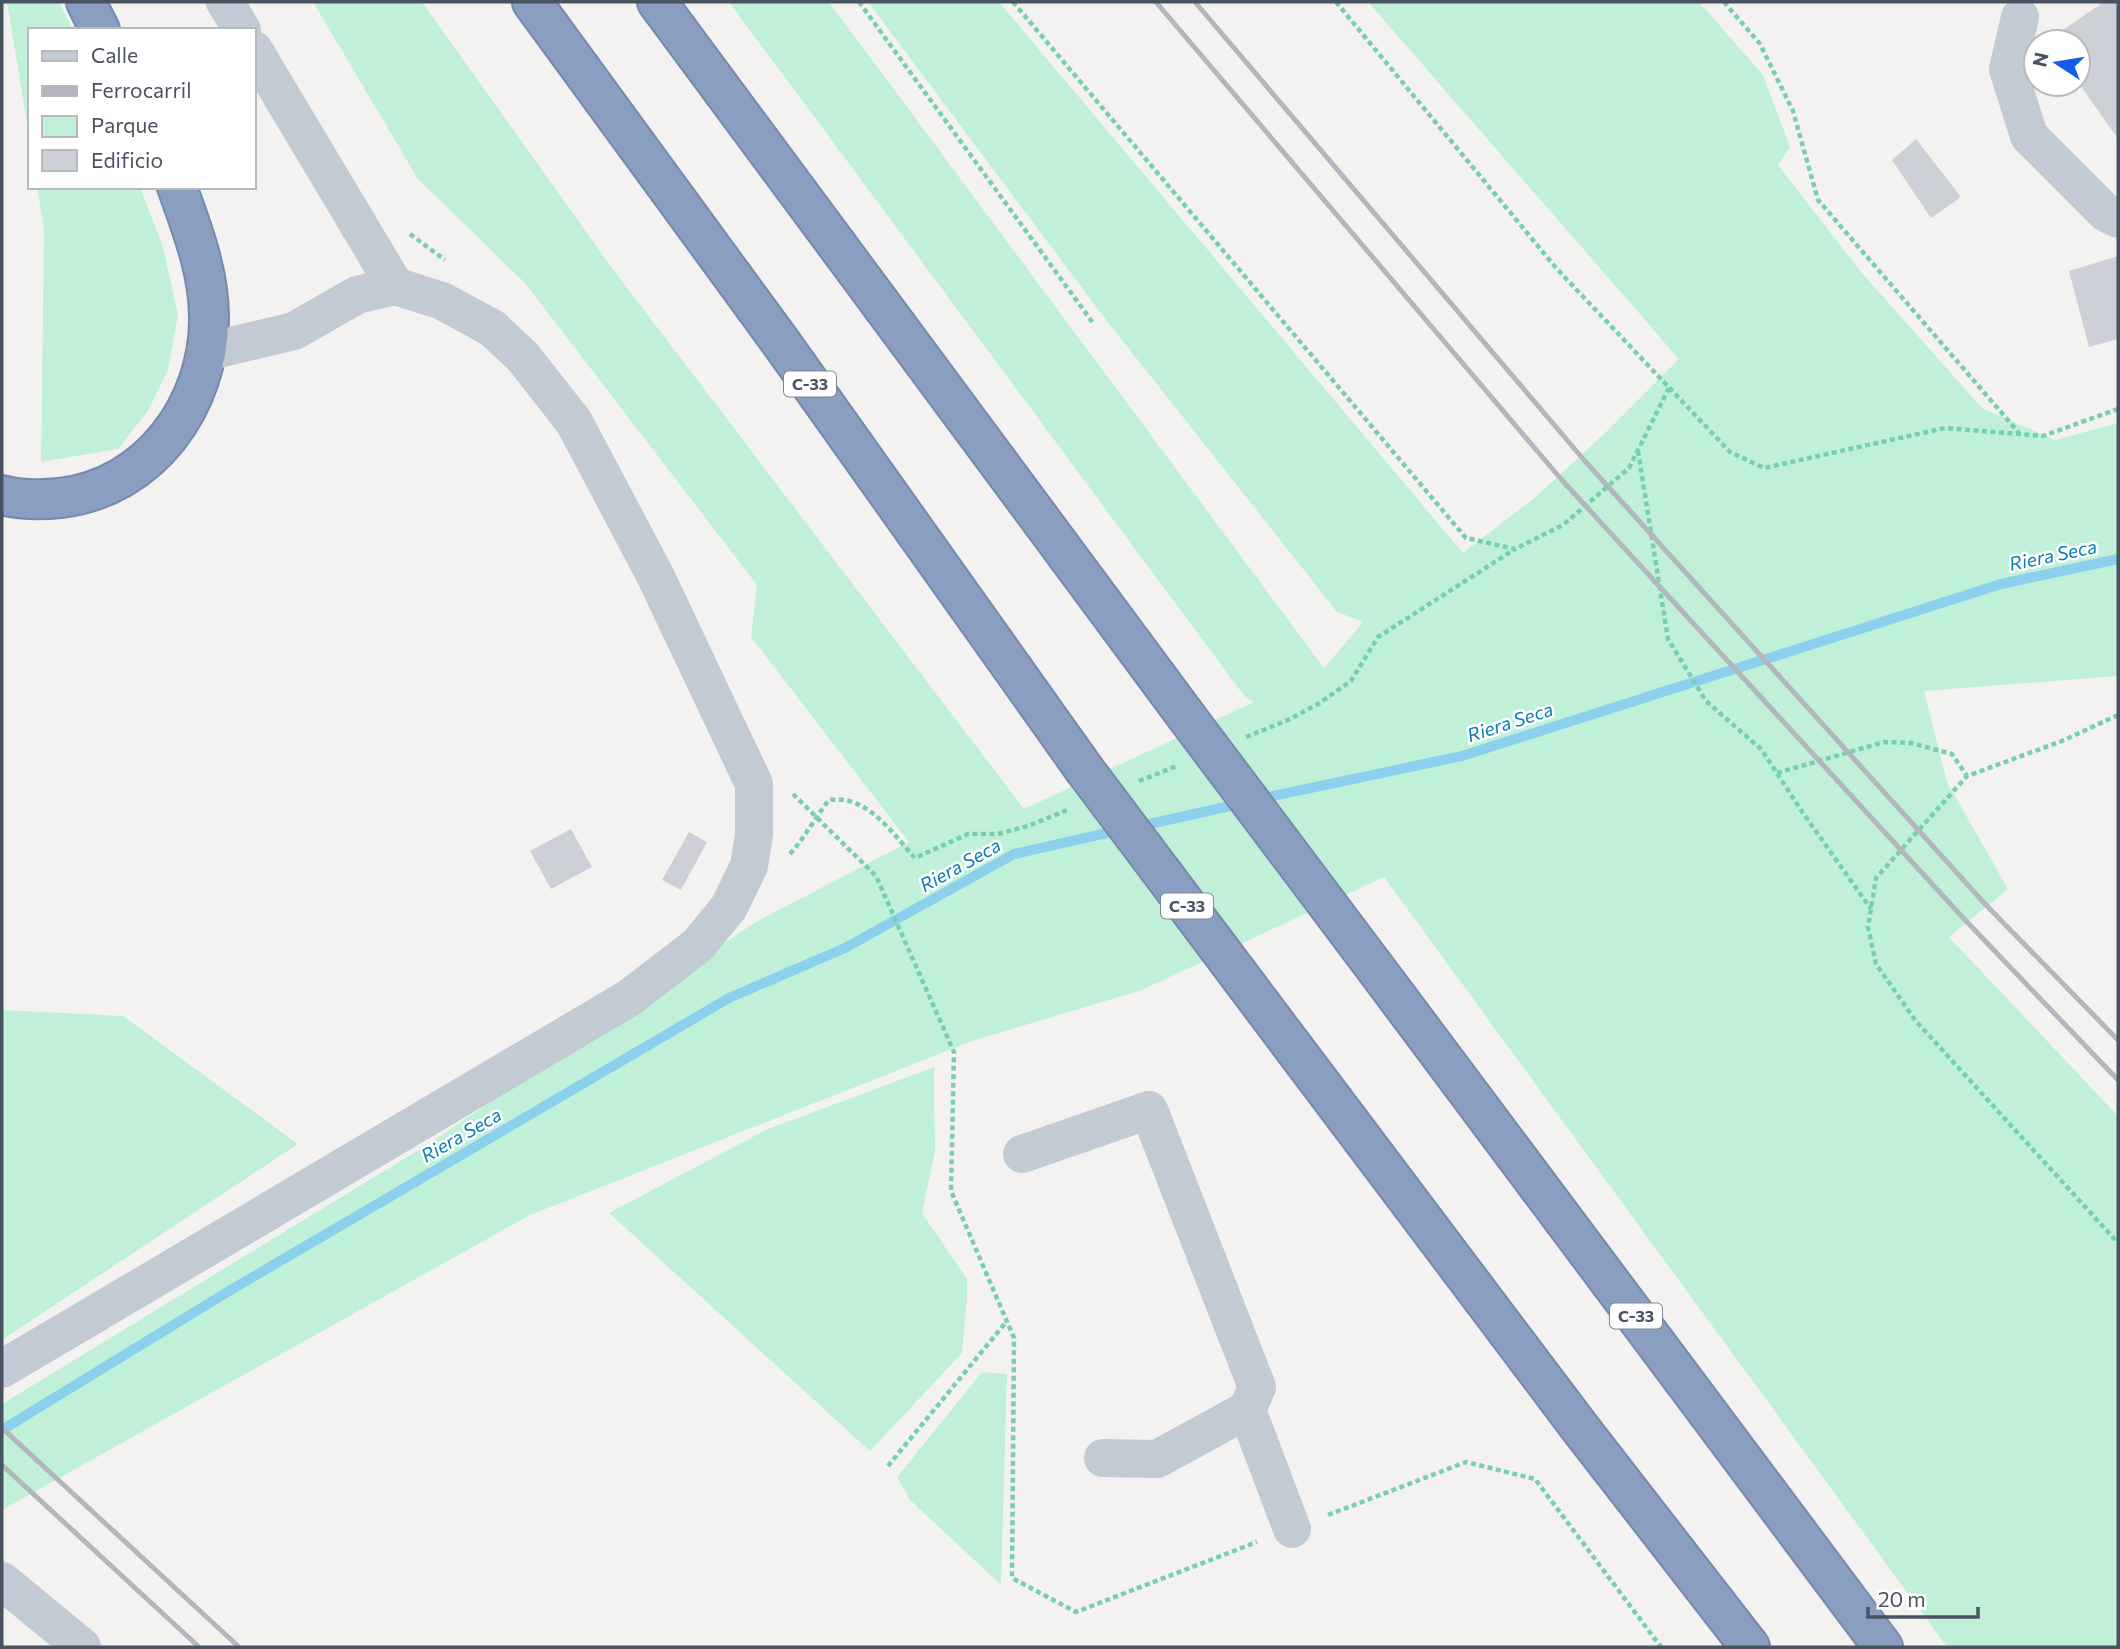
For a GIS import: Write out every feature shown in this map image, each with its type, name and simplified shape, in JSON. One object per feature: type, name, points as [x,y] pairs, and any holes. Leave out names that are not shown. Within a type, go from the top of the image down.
[{"type":"highway","points":[[86,2],[99,28]]},
{"type":"highway","name":"C-33","points":[[532,2],[774,333],[1084,769],[1580,1428],[1750,1647]]},
{"type":"highway","name":"C-33","points":[[657,2],[1186,716],[1883,1647]]},
{"type":"highway","points":[[2,495],[42,500],[76,496],[105,486],[133,472],[155,453],[177,428],[202,372],[209,316],[205,274],[178,189]]},
{"type":"street","points":[[225,2],[241,28]]},
{"type":"street","points":[[2020,17],[2008,69],[2029,136],[2106,213],[2118,219]]},
{"type":"street","points":[[256,53],[395,286]]},
{"type":"street","points":[[2,1369],[629,998],[698,945],[730,907],[749,866],[754,834],[754,784],[655,575],[574,422],[523,357],[492,328],[442,301],[395,286],[357,295],[293,331],[206,352]]},
{"type":"street","points":[[1022,1154],[1149,1110],[1257,1387],[1247,1410],[1157,1459],[1103,1458]]},
{"type":"street","points":[[1247,1410],[1292,1529]]},
{"type":"street","points":[[2,1581],[82,1647]]},
{"type":"path","points":[[859,2],[1093,323]]},
{"type":"path","points":[[1013,2],[1466,538],[1515,549]]},
{"type":"path","points":[[1336,2],[1556,269],[1730,452],[1764,468],[1945,428],[2043,436],[2118,409]]},
{"type":"path","points":[[1724,2],[1760,44],[1793,111],[1818,201],[2019,434]]},
{"type":"path","points":[[1238,741],[1318,704],[1351,681],[1378,637],[1515,549],[1563,525],[1629,468],[1669,388]]},
{"type":"path","points":[[1637,450],[1668,639],[1706,701],[1761,749],[1871,909]]},
{"type":"path","points":[[2118,715],[2062,741],[1966,776],[1877,878],[1868,927],[1876,964],[1915,1020],[2118,1243]]},
{"type":"path","points":[[1777,773],[1884,742],[1911,743],[1952,754],[1966,776]]},
{"type":"path","points":[[1127,786],[1189,761]]},
{"type":"path","points":[[754,784],[794,795],[876,876],[954,1052]]},
{"type":"path","points":[[738,889],[766,877],[791,853],[808,833],[829,800],[843,798],[860,804],[873,813],[915,858],[968,834],[998,834],[1028,826],[1077,806]]},
{"type":"path","points":[[888,1466],[1007,1321]]},
{"type":"green space","points":[[7,2],[59,2],[72,28],[28,28],[28,129]]},
{"type":"green space","points":[[313,2],[422,2],[609,264],[1024,809],[1254,702],[1245,697],[729,2],[829,2],[1324,668],[1363,622],[1337,612],[1103,316],[868,2],[999,2],[1463,553],[1538,495],[1679,359],[1368,2],[1699,2],[1763,75],[1790,147],[1778,165],[1861,272],[1982,408],[2055,440],[2118,423],[2118,676],[1924,691],[1947,782],[2008,889],[1949,937],[2118,1116],[2118,1647],[1947,1647],[1384,877],[1142,990],[972,1041],[530,1215],[2,1510],[2,1404],[430,1143],[754,923],[909,842],[751,637],[757,585],[525,283],[418,179]]},
{"type":"green space","points":[[37,189],[141,189],[163,247],[178,315],[168,370],[148,411],[118,449],[41,462],[44,229]]},
{"type":"green space","points":[[2,1010],[123,1016],[298,1144],[2,1340]]},
{"type":"green space","points":[[934,1067],[935,1151],[922,1213],[967,1279],[962,1353],[870,1451],[609,1213],[768,1129]]},
{"type":"green space","points":[[982,1372],[1007,1374],[1001,1585],[910,1500],[897,1477]]},
{"type":"building","points":[[2104,2],[2118,2],[2118,139],[2089,98],[2092,98],[2092,28],[2066,28]]},
{"type":"building","points":[[1916,139],[1961,197],[1931,218],[1892,160]]},
{"type":"building","points":[[2118,256],[2118,339],[2089,347],[2069,271]]},
{"type":"building","points":[[571,829],[592,867],[551,889],[530,851]]},
{"type":"building","points":[[689,832],[707,842],[681,890],[662,880]]},
{"type":"waterway","name":"Riera Seca","points":[[1259,799],[1462,756],[2001,584],[2118,559]]},
{"type":"waterway","name":"Riera Seca","points":[[1136,827],[1243,803]]},
{"type":"waterway","name":"Riera Seca","points":[[2,1430],[229,1291],[729,998],[845,948],[1014,854],[1120,830]]},
{"type":"railway","points":[[1156,2],[1561,479],[1967,922],[2118,1080]]},
{"type":"railway","points":[[1195,2],[1584,460],[1986,905],[2118,1040]]},
{"type":"railway","points":[[2,1428],[239,1647]]},
{"type":"railway","points":[[2,1465],[199,1647]]}]
